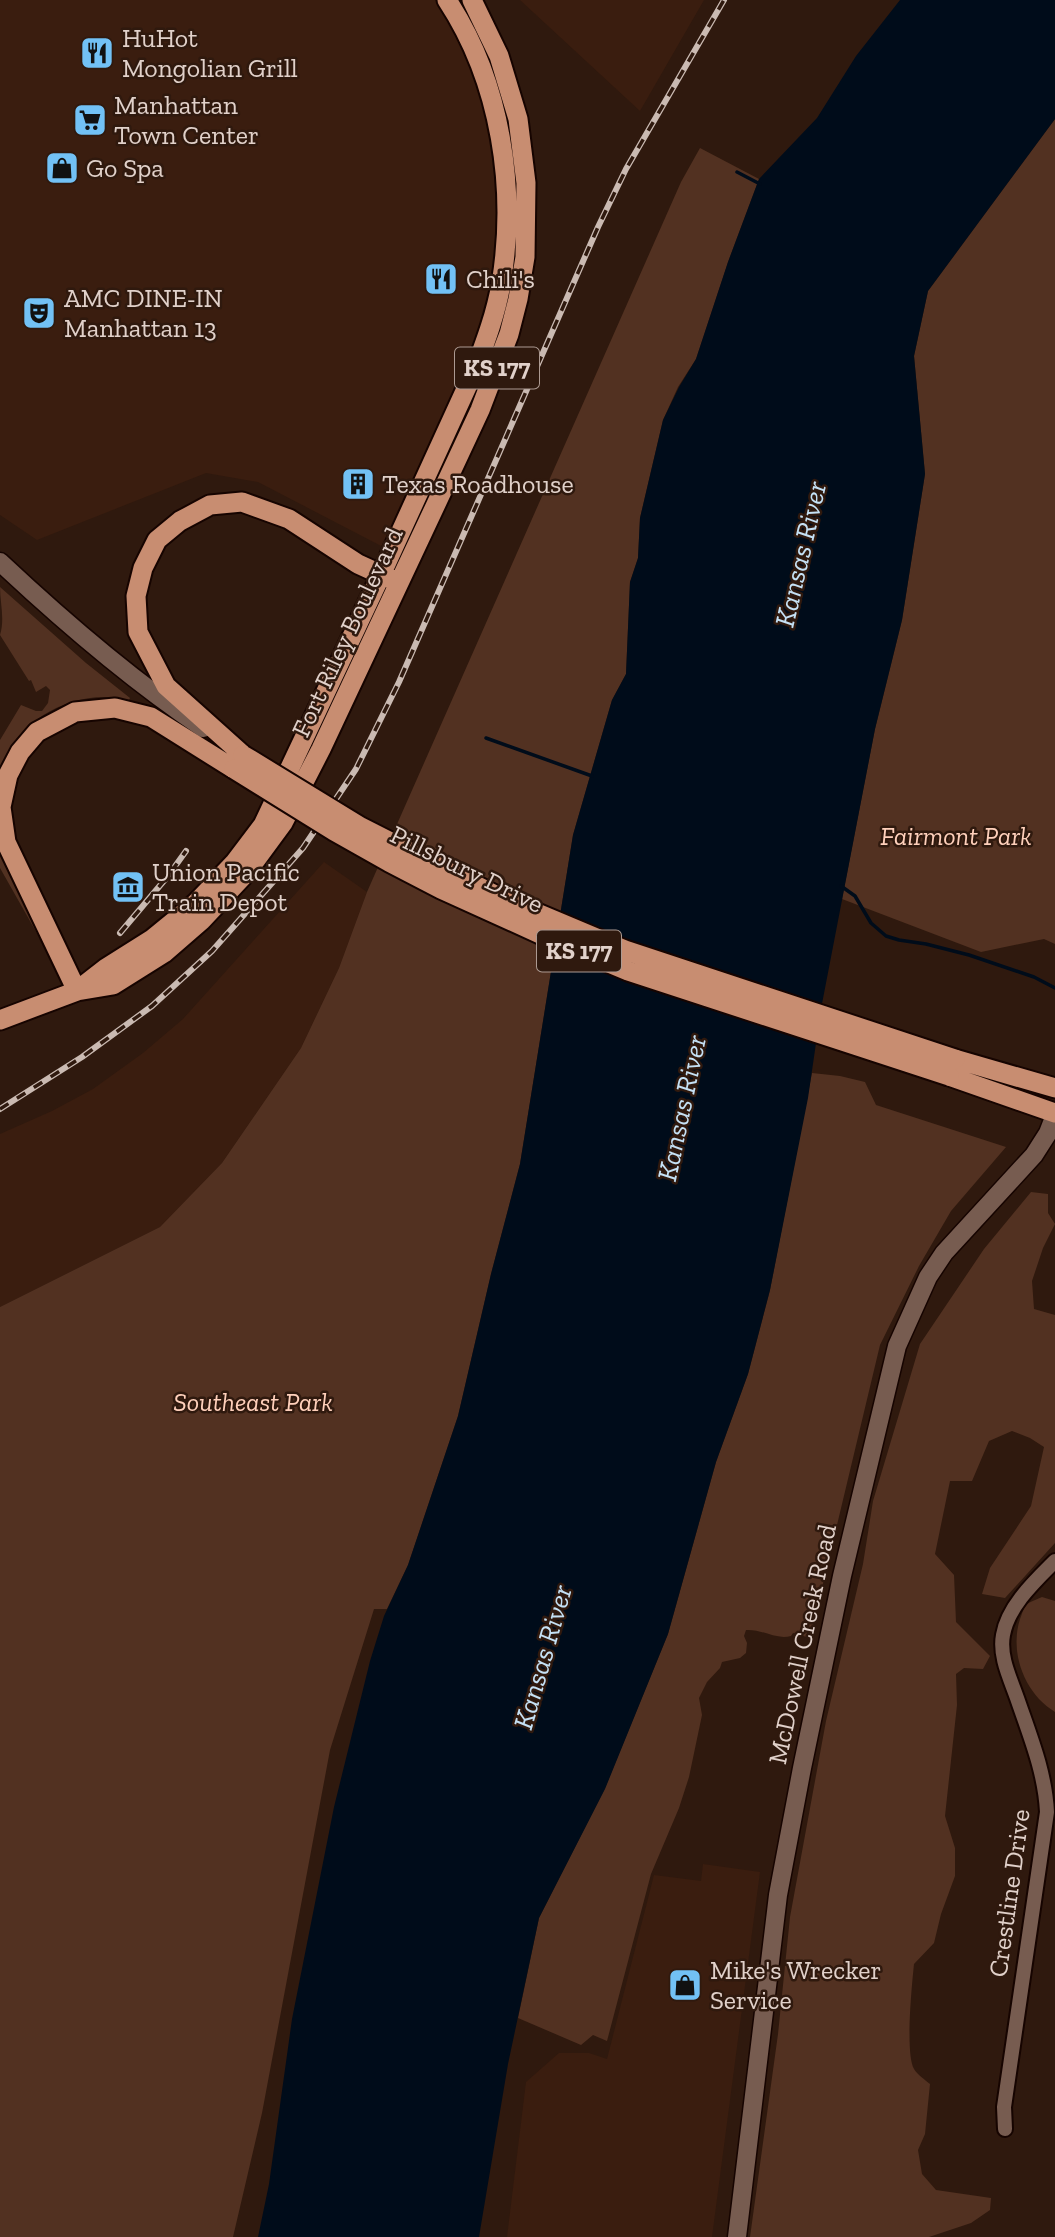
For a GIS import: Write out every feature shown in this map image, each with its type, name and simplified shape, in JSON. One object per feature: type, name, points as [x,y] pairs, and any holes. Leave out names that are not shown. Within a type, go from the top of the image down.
[{"type":"highway","name":"Fort Riley Boulevard","points":[[77,991],[106,968],[152,939],[197,903],[235,862],[263,825],[476,367],[495,312],[506,251],[507,211],[501,140],[491,100],[477,60],[457,15],[447,0]]},
{"type":"highway","name":"Fort Riley Boulevard","points":[[0,1020],[77,991],[113,985],[164,953],[202,920],[247,872],[284,823],[400,583],[496,370],[518,299],[525,257],[526,183],[521,135],[503,68],[477,5]]},
{"type":"highway","name":"KS 177","points":[[239,762],[166,686],[138,632],[136,596],[143,568],[157,540],[180,521],[209,505],[242,502],[289,519],[358,564],[400,583]]},
{"type":"highway","name":"KS 177","points":[[77,991],[6,842],[1,807],[8,775],[20,752],[37,732],[75,712],[115,708],[151,717],[239,762]]},
{"type":"highway","name":"Pillsbury Drive","points":[[239,762],[499,897],[625,950],[952,1067],[1055,1114]]},
{"type":"highway","name":"Pillsbury Drive","points":[[952,1067],[1055,1088]]},
{"type":"street","name":"Pillsbury Drive","points":[[0,562],[46,606],[239,762]]},
{"type":"street","name":"Pillsbury Drive","points":[[0,579],[73,643],[153,707],[239,762]]},
{"type":"street","name":"McDowell Creek Road","points":[[737,2237],[778,1895],[842,1577],[897,1346],[928,1277],[944,1253],[1034,1155],[1048,1133],[1055,1114]]},
{"type":"street","name":"Crestline Drive","points":[[1005,2129],[1004,2107],[1047,1812],[1043,1776],[1003,1657],[1003,1635],[1013,1609],[1034,1581],[1055,1561]]},
{"type":"shaded area","points":[[0,0],[437,2],[458,39],[480,93],[492,140],[498,233],[490,295],[476,343],[385,548],[258,482],[206,473],[37,540],[0,515]]},
{"type":"shaded area","points":[[520,0],[704,0],[640,111]]},
{"type":"shaded area","points":[[324,862],[367,892],[339,968],[301,1048],[222,1163],[160,1227],[0,1307],[0,1134],[93,1089],[143,1053],[183,1019]]},
{"type":"shaded area","points":[[703,1864],[760,1872],[712,2237],[507,2237],[526,2082],[559,2053],[589,2053],[607,2059],[654,1875],[701,1881]]},
{"type":"green space","name":"Fairmont Park","points":[[1055,119],[1055,944],[1044,939],[981,952],[842,899],[875,729],[902,620],[925,474],[914,356],[928,291]]},
{"type":"green space","name":"Southeast Park","points":[[700,148],[759,179],[696,359],[678,387],[663,420],[640,518],[638,558],[630,582],[626,674],[612,700],[573,835],[520,1164],[458,1416],[408,1565],[387,1609],[374,1609],[330,1750],[262,2113],[233,2237],[0,2237],[0,1307],[160,1227],[222,1163],[301,1048],[339,968],[367,892],[681,182]]},
{"type":"green space","points":[[0,587],[130,698],[89,698],[51,710],[20,735],[0,769],[0,740],[21,705],[42,711],[48,703],[50,690],[46,686],[36,692],[31,680],[29,681],[0,635]]},
{"type":"green space","points":[[0,849],[48,943],[43,944],[0,868]]},
{"type":"green space","points":[[812,1073],[865,1082],[876,1105],[1006,1147],[951,1211],[919,1266],[880,1345],[810,1638],[793,1633],[791,1636],[780,1637],[746,1630],[746,1653],[740,1658],[722,1662],[699,1698],[702,1715],[689,1777],[651,1874],[607,2041],[593,2035],[581,2045],[518,2018],[539,1918],[605,1788],[668,1634],[716,1462],[748,1374],[770,1290]]},
{"type":"green space","points":[[1031,1192],[1048,1194],[1048,1213],[1055,1224],[1043,1248],[1032,1281],[1034,1309],[1055,1315],[1055,1543],[1005,1598],[982,1594],[990,1568],[1031,1506],[1044,1447],[1012,1431],[989,1441],[972,1481],[950,1481],[935,1554],[954,1575],[956,1622],[990,1656],[983,1669],[964,1668],[956,1674],[957,1705],[945,1816],[955,1848],[955,1876],[934,1943],[914,1964],[910,2018],[911,2061],[915,2071],[930,2084],[925,2134],[918,2150],[922,2174],[936,2190],[991,2198],[990,2210],[971,2223],[929,2237],[750,2237],[778,2034],[790,1917],[826,1721],[863,1564],[873,1501],[920,1344],[984,1249]]},
{"type":"green space","points":[[1042,1597],[1055,1601],[1055,1712],[1035,1695],[1018,1659],[1017,1632],[1024,1607]]},
{"type":"water","name":"Kansas River","points":[[900,0],[1055,0],[1055,119],[928,291],[914,356],[925,474],[902,620],[875,729],[770,1290],[748,1374],[716,1462],[668,1634],[605,1789],[539,1918],[508,2064],[479,2237],[258,2237],[269,2184],[292,2019],[334,1807],[370,1661],[384,1616],[408,1565],[458,1416],[520,1164],[573,835],[612,700],[626,674],[630,582],[638,558],[640,518],[663,420],[696,359],[759,179],[817,118],[856,56]]},
{"type":"waterway","points":[[737,172],[760,184]]},
{"type":"waterway","points":[[486,738],[592,776]]},
{"type":"waterway","points":[[841,886],[855,896],[871,923],[886,936],[969,955],[1034,977],[1055,988]]},
{"type":"railway","points":[[0,1109],[82,1057],[152,1006],[212,951],[303,848],[356,769],[399,682],[598,227],[626,169],[724,0]]},
{"type":"railway","points":[[120,933],[186,851]]},
{"type":"place","name":"HuHot Mongolian Grill","points":[[97,53]]},
{"type":"place","name":"Manhattan Town Center","points":[[90,120]]},
{"type":"place","name":"Go Spa","points":[[62,168]]},
{"type":"place","name":"Chili's","points":[[441,279]]},
{"type":"place","name":"AMC DINE-IN Manhattan 13","points":[[39,313]]},
{"type":"place","name":"Texas Roadhouse","points":[[358,484]]},
{"type":"place","name":"Union Pacific Train Depot","points":[[128,887]]},
{"type":"place","name":"Mike's Wrecker Service","points":[[685,1985]]}]
